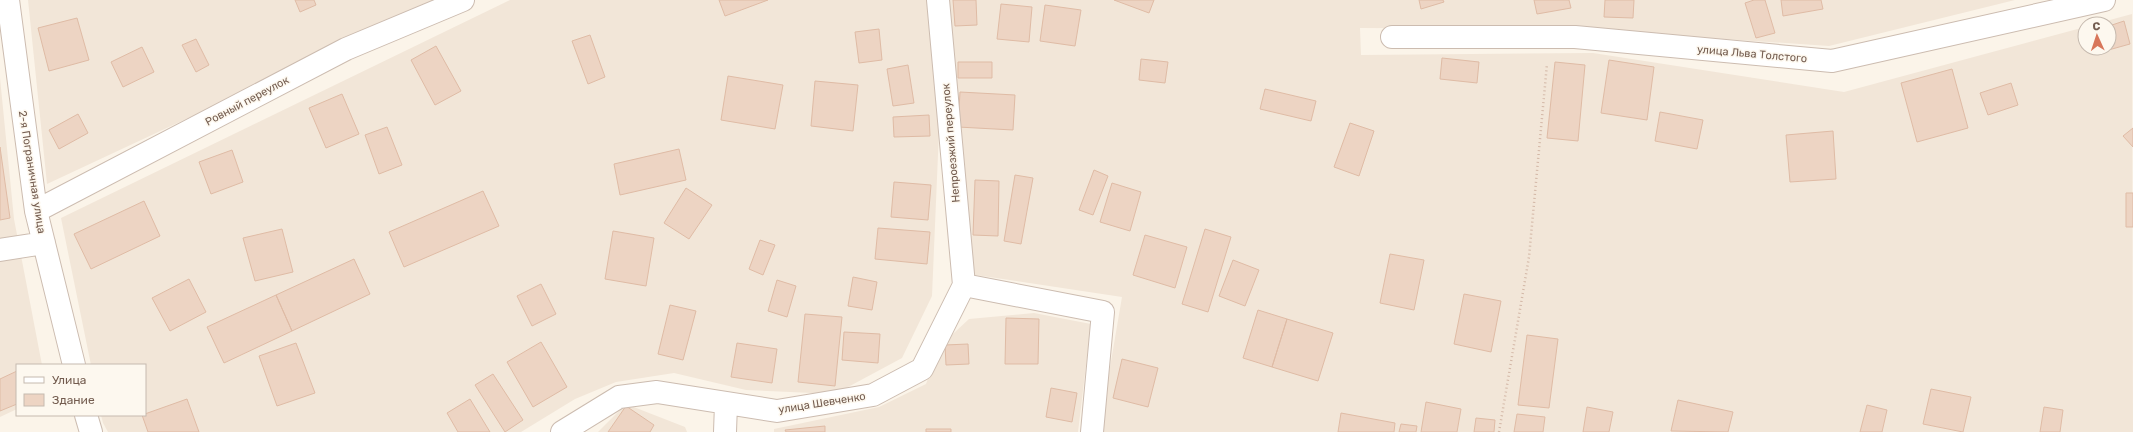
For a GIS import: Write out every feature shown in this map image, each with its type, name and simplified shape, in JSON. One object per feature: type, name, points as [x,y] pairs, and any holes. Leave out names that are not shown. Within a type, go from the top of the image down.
[{"type":"street","name":"2-я Пограничная улица","points":[[8,0],[36,211],[74,364]]},
{"type":"street","name":"Ровный переулок","points":[[36,211],[346,49],[463,0]]},
{"type":"street","name":"Непроезжий переулок","points":[[938,0],[964,285]]},
{"type":"street","name":"улица Льва Толстого","points":[[1392,37],[1575,37],[1832,62],[2104,0]]},
{"type":"street","points":[[0,250],[44,243]]},
{"type":"street","name":"улица Шевченко","points":[[562,432],[619,397],[656,392],[777,411],[873,395],[922,369],[964,285]]},
{"type":"street","points":[[964,285],[1103,312],[1092,432]]},
{"type":"street","points":[[725,432],[726,404]]},
{"type":"path","points":[[1499,432],[1529,257],[1549,37]]},
{"type":"shaded area","points":[[28,0],[440,0],[47,184]]},
{"type":"shaded area","points":[[510,0],[929,0],[939,131],[932,296],[902,358],[835,394],[746,390],[674,373],[616,382],[575,399],[521,432],[108,432],[101,416],[146,416],[146,364],[91,364],[61,218]]},
{"type":"shaded area","points":[[948,0],[2015,0],[1829,46],[1573,29],[1360,28],[1361,55],[1593,53],[1844,92],[2077,29],[2077,56],[2117,56],[2117,18],[2132,14],[2133,432],[1103,432],[1102,414],[1122,297],[969,274]]},
{"type":"shaded area","points":[[0,78],[14,219],[42,364],[16,364],[16,409],[0,417]]},
{"type":"shaded area","points":[[1034,313],[1091,324],[1078,432],[774,432],[774,429],[879,407],[926,384],[940,346],[969,319]]},
{"type":"shaded area","points":[[626,404],[685,427],[687,432],[598,432]]},
{"type":"building","points":[[295,0],[314,0],[316,5],[300,12]]},
{"type":"building","points":[[719,0],[768,0],[725,16]]},
{"type":"building","points":[[953,0],[976,0],[977,25],[955,26]]},
{"type":"building","points":[[1114,0],[1154,0],[1149,13]]},
{"type":"building","points":[[1419,0],[1443,0],[1444,2],[1421,9]]},
{"type":"building","points":[[1534,0],[1569,0],[1571,8],[1537,14]]},
{"type":"building","points":[[1605,0],[1634,0],[1633,18],[1604,17]]},
{"type":"building","points":[[1754,0],[1765,0],[1775,33],[1756,38],[1745,3]]},
{"type":"building","points":[[1781,0],[1821,0],[1823,9],[1783,16]]},
{"type":"building","points":[[1001,4],[1032,7],[1029,42],[997,39]]},
{"type":"building","points":[[1045,5],[1081,10],[1075,46],[1040,41]]},
{"type":"building","points":[[77,18],[89,60],[49,71],[38,28]]},
{"type":"building","points":[[2124,21],[2130,44],[2117,48],[2117,23]]},
{"type":"building","points":[[879,29],[882,60],[859,63],[855,32]]},
{"type":"building","points":[[590,35],[605,77],[588,84],[572,41]]},
{"type":"building","points":[[196,39],[209,65],[196,72],[182,45]]},
{"type":"building","points":[[436,46],[461,91],[435,105],[411,60]]},
{"type":"building","points":[[142,47],[154,72],[123,87],[111,62]]},
{"type":"building","points":[[1442,58],[1479,62],[1477,83],[1440,79]]},
{"type":"building","points":[[1141,59],[1168,62],[1165,83],[1139,80]]},
{"type":"building","points":[[1609,60],[1654,67],[1647,120],[1601,113]]},
{"type":"building","points":[[958,62],[992,62],[992,78],[958,78]]},
{"type":"building","points":[[1555,62],[1585,65],[1578,141],[1547,138]]},
{"type":"building","points":[[908,65],[914,103],[893,106],[887,69]]},
{"type":"building","points":[[1952,69],[1968,128],[1917,142],[1901,83]]},
{"type":"building","points":[[728,76],[783,85],[775,129],[721,120]]},
{"type":"building","points":[[815,81],[858,85],[853,131],[811,126]]},
{"type":"building","points":[[2011,83],[2018,105],[1988,115],[1980,93]]},
{"type":"building","points":[[1265,89],[1316,101],[1311,121],[1260,109]]},
{"type":"building","points":[[960,92],[1015,95],[1013,130],[958,127]]},
{"type":"building","points":[[342,94],[359,134],[326,148],[309,108]]},
{"type":"building","points":[[1660,112],[1703,120],[1697,149],[1655,141]]},
{"type":"building","points":[[78,114],[88,133],[59,149],[49,130]]},
{"type":"building","points":[[929,115],[930,136],[894,137],[893,117]]},
{"type":"building","points":[[1350,123],[1374,131],[1359,176],[1334,167]]},
{"type":"building","points":[[387,127],[402,165],[379,174],[365,135]]},
{"type":"building","points":[[2133,128],[2133,147],[2123,136]]},
{"type":"building","points":[[1833,131],[1836,179],[1790,182],[1786,135]]},
{"type":"building","points":[[0,147],[10,218],[0,220]]},
{"type":"building","points":[[679,149],[686,180],[620,195],[614,164]]},
{"type":"building","points":[[232,150],[243,182],[211,194],[199,162]]},
{"type":"building","points":[[1094,170],[1108,176],[1093,215],[1079,210]]},
{"type":"building","points":[[1015,175],[1033,178],[1021,244],[1004,241]]},
{"type":"building","points":[[975,180],[999,181],[998,236],[973,235]]},
{"type":"building","points":[[894,182],[931,185],[928,220],[891,217]]},
{"type":"building","points":[[1112,183],[1141,192],[1130,231],[1100,222]]},
{"type":"building","points":[[686,188],[712,205],[689,239],[664,223]]},
{"type":"building","points":[[483,191],[499,226],[404,267],[389,232]]},
{"type":"building","points":[[2126,193],[2133,193],[2133,227],[2126,227]]},
{"type":"building","points":[[144,201],[160,236],[91,269],[74,234]]},
{"type":"building","points":[[878,228],[930,232],[927,264],[875,259]]},
{"type":"building","points":[[282,229],[293,272],[255,281],[243,238]]},
{"type":"building","points":[[1205,229],[1231,237],[1208,312],[1182,304]]},
{"type":"building","points":[[613,231],[654,238],[646,286],[605,279]]},
{"type":"building","points":[[1145,235],[1187,247],[1175,288],[1133,275]]},
{"type":"building","points":[[760,240],[775,245],[763,275],[749,269]]},
{"type":"building","points":[[1390,254],[1424,260],[1414,310],[1380,303]]},
{"type":"building","points":[[354,259],[370,294],[292,331],[276,295]]},
{"type":"building","points":[[1233,260],[1259,270],[1245,306],[1219,296]]},
{"type":"building","points":[[853,277],[877,282],[872,310],[848,306]]},
{"type":"building","points":[[189,279],[206,312],[170,331],[152,298]]},
{"type":"building","points":[[777,280],[796,286],[787,317],[768,311]]},
{"type":"building","points":[[541,284],[556,314],[532,326],[517,296]]},
{"type":"building","points":[[1464,294],[1501,301],[1491,352],[1454,344]]},
{"type":"building","points":[[276,295],[292,331],[224,363],[207,327]]},
{"type":"building","points":[[670,305],[696,311],[683,360],[658,354]]},
{"type":"building","points":[[1258,310],[1287,319],[1272,367],[1243,358]]},
{"type":"building","points":[[805,314],[842,317],[835,386],[798,382]]},
{"type":"building","points":[[1006,318],[1039,319],[1038,364],[1005,364]]},
{"type":"building","points":[[1287,319],[1333,333],[1318,381],[1272,367]]},
{"type":"building","points":[[844,332],[880,334],[878,363],[842,360]]},
{"type":"building","points":[[1527,335],[1558,339],[1549,408],[1518,405]]},
{"type":"building","points":[[541,342],[567,387],[533,407],[507,362]]},
{"type":"building","points":[[296,343],[315,393],[277,406],[259,356]]},
{"type":"building","points":[[737,343],[777,349],[772,383],[731,377]]},
{"type":"building","points":[[968,344],[969,364],[946,365],[945,345]]},
{"type":"building","points":[[1122,359],[1158,368],[1148,407],[1113,398]]},
{"type":"building","points":[[16,371],[16,404],[0,411],[0,379]]},
{"type":"building","points":[[493,374],[523,420],[505,432],[475,385]]},
{"type":"building","points":[[1051,388],[1077,393],[1072,422],[1046,417]]},
{"type":"building","points":[[1931,389],[1971,397],[1963,432],[1923,424]]},
{"type":"building","points":[[187,399],[199,432],[148,432],[142,416],[146,416],[146,414]]},
{"type":"building","points":[[470,399],[490,432],[458,432],[447,413]]},
{"type":"building","points":[[1678,400],[1733,412],[1728,432],[1671,431]]},
{"type":"building","points":[[1426,402],[1461,409],[1457,432],[1421,432]]},
{"type":"building","points":[[1867,405],[1887,410],[1882,432],[1860,432]]},
{"type":"building","points":[[626,406],[654,425],[650,432],[608,432]]},
{"type":"building","points":[[1587,407],[1613,412],[1609,432],[1583,432]]},
{"type":"building","points":[[2044,407],[2063,410],[2060,432],[2040,432]]},
{"type":"building","points":[[1341,413],[1395,423],[1394,432],[1338,432]]},
{"type":"building","points":[[1517,414],[1545,417],[1543,432],[1514,432]]},
{"type":"building","points":[[1476,418],[1495,420],[1494,432],[1474,432]]},
{"type":"building","points":[[1401,424],[1417,426],[1416,432],[1399,432]]},
{"type":"building","points":[[825,426],[825,432],[786,432],[785,430]]},
{"type":"building","points":[[926,429],[951,429],[951,432],[926,432]]}]
